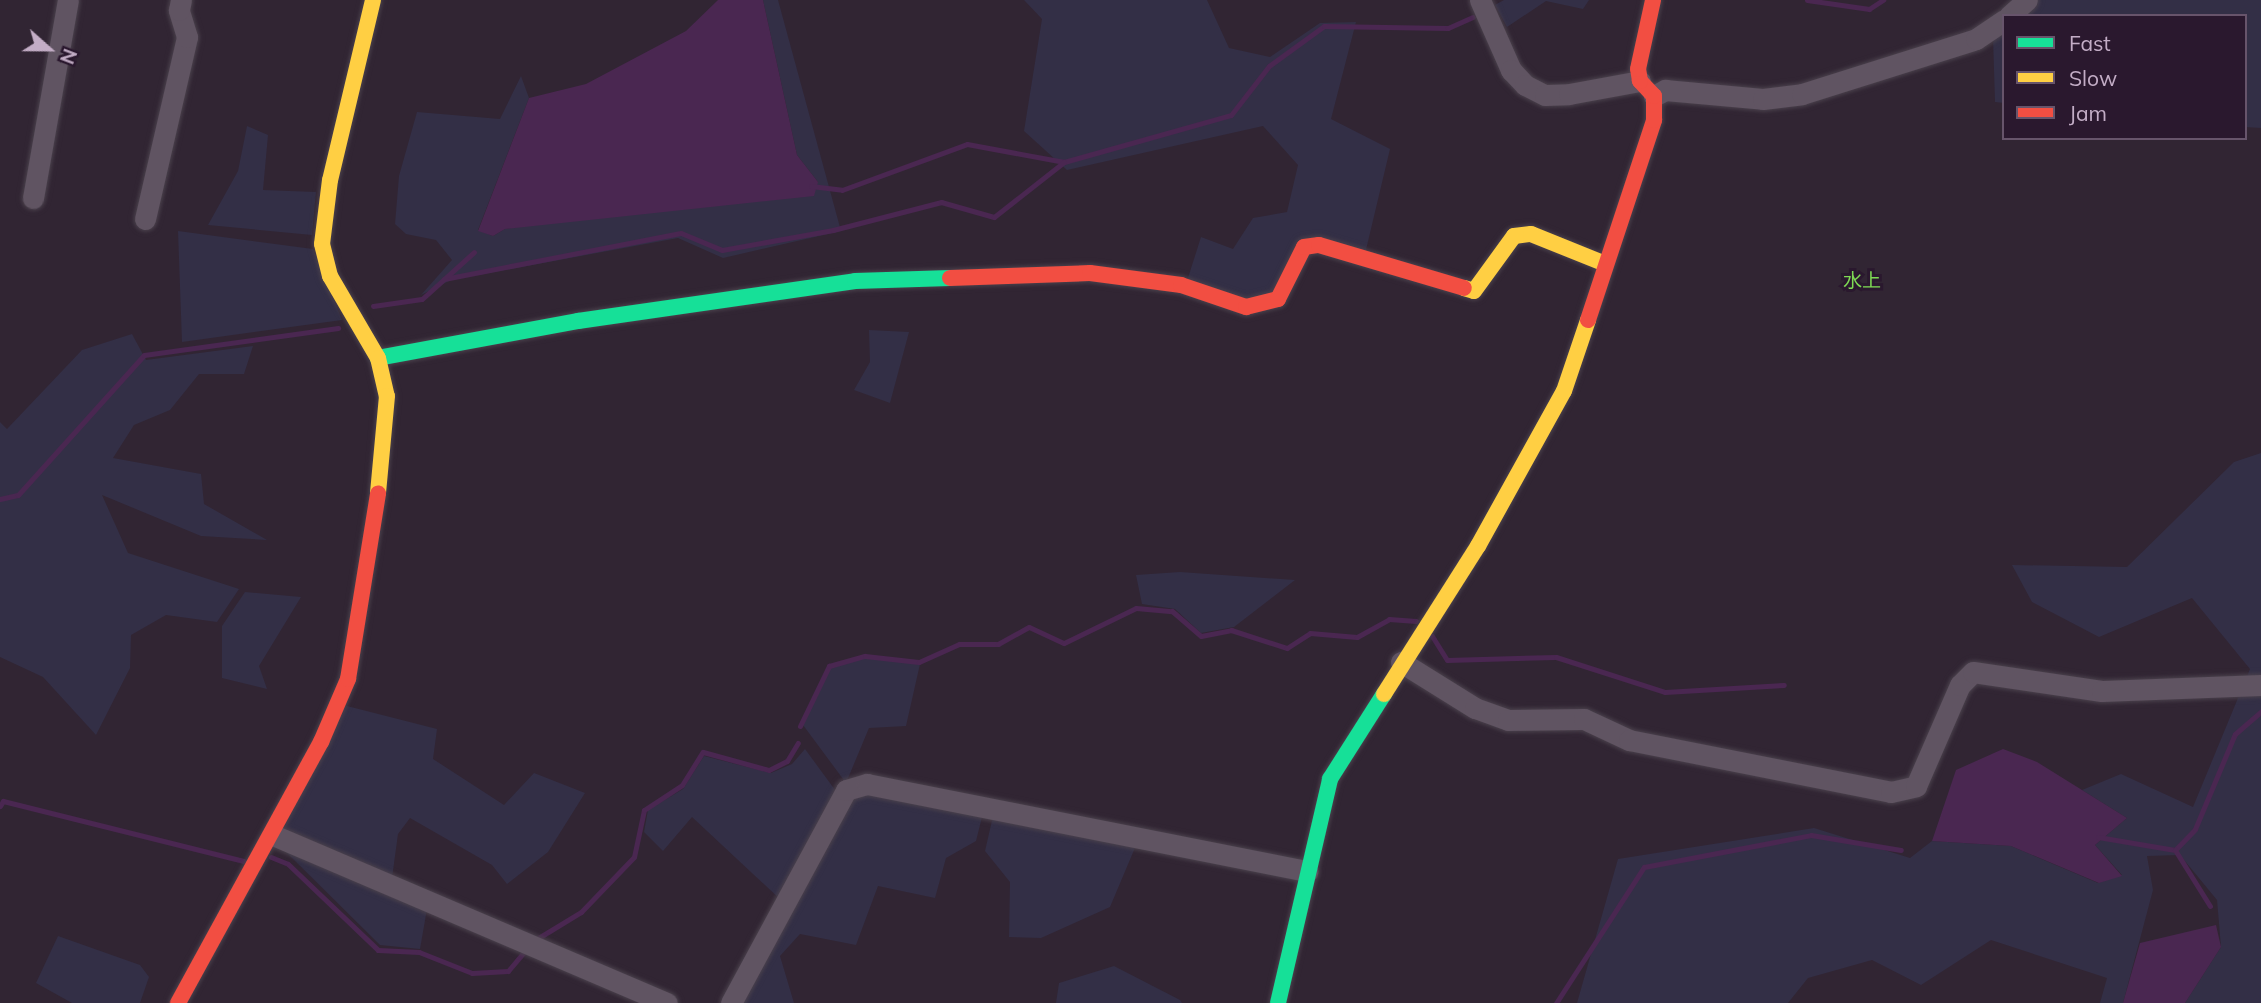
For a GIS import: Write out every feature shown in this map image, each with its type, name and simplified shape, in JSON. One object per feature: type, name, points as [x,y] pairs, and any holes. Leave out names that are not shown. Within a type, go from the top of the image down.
[{"type":"street","points":[[33,198],[68,0]]},
{"type":"street","points":[[145,219],[187,37],[179,10],[181,0]]},
{"type":"street","points":[[178,1003],[273,835],[335,711],[356,645],[386,438],[387,396],[377,358],[331,276],[321,244],[330,180],[373,0]]},
{"type":"street","points":[[1480,0],[1511,70],[1525,85],[1545,95],[1647,88],[1763,99],[1802,94],[1976,40],[2002,21]]},
{"type":"street","points":[[1278,1003],[1330,779],[1401,662],[1478,546],[1564,391],[1604,263],[1654,120],[1647,88],[1638,69],[1653,0]]},
{"type":"street","points":[[2011,14],[2027,0]]},
{"type":"street","points":[[377,358],[578,321],[855,281],[1090,273],[1181,285],[1246,307],[1278,299],[1304,247],[1319,245],[1474,291],[1514,236],[1531,234],[1604,263]]},
{"type":"street","points":[[1401,662],[1475,708],[1508,720],[1584,719],[1640,742],[1891,792],[1916,786],[1960,685],[1973,672],[2102,691],[2261,685]]},
{"type":"street","points":[[732,1003],[846,790],[867,784],[1308,871]]},
{"type":"street","points":[[273,835],[667,1003]]},
{"type":"shaded area","points":[[718,0],[763,0],[797,155],[818,182],[814,196],[505,229],[493,236],[478,231],[529,98],[586,84],[686,31]]},
{"type":"shaded area","points":[[763,0],[778,0],[841,231],[723,258],[678,238],[451,280],[421,295],[452,260],[436,240],[406,234],[395,224],[399,176],[417,112],[500,119],[521,76],[529,98],[478,230],[493,236],[505,229],[818,182],[797,155]]},
{"type":"shaded area","points":[[1024,0],[1207,0],[1229,48],[1270,57],[1320,23],[1356,22],[1331,119],[1390,149],[1365,254],[1307,238],[1273,294],[1246,300],[1187,281],[1201,237],[1233,249],[1253,218],[1287,212],[1298,165],[1263,126],[1067,170],[1024,131],[1042,19]]},
{"type":"shaded area","points":[[1504,0],[1589,0],[1583,9],[1546,1],[1507,27],[1495,5]]},
{"type":"shaded area","points":[[2036,0],[2261,0],[2261,128],[2247,127],[2247,14],[2020,14]]},
{"type":"shaded area","points":[[2002,30],[2002,103],[1995,102],[1993,38]]},
{"type":"shaded area","points":[[247,126],[268,135],[263,190],[316,192],[312,235],[208,225],[238,171]]},
{"type":"shaded area","points":[[178,231],[313,249],[342,320],[182,342]]},
{"type":"shaded area","points":[[869,330],[909,332],[890,403],[854,390],[870,362]]},
{"type":"shaded area","points":[[132,334],[146,360],[253,346],[244,374],[199,374],[170,410],[134,425],[113,458],[201,474],[204,504],[267,540],[201,536],[102,495],[128,553],[239,589],[217,622],[166,615],[131,635],[130,668],[96,735],[43,677],[0,657],[0,422],[7,429],[82,350]]},
{"type":"shaded area","points":[[2261,453],[2261,1003],[2185,1003],[2221,947],[2217,900],[2180,855],[2147,856],[2153,890],[2123,1003],[2100,1003],[2107,978],[1991,940],[1921,985],[1872,960],[1808,978],[1788,1003],[1577,1003],[1618,859],[1814,828],[1910,858],[1932,841],[2011,846],[2098,883],[2122,875],[2095,845],[2127,818],[2082,790],[2121,774],[2193,807],[2250,669],[2192,598],[2099,637],[2032,602],[2012,565],[2127,567],[2234,462]]},
{"type":"shaded area","points":[[1180,572],[1295,580],[1234,627],[1201,633],[1175,609],[1142,604],[1136,575]]},
{"type":"shaded area","points":[[245,592],[301,597],[259,666],[267,689],[222,678],[222,626]]},
{"type":"shaded area","points":[[865,658],[920,664],[906,726],[869,728],[846,783],[803,725],[830,668]]},
{"type":"shaded area","points":[[343,705],[437,729],[433,759],[504,805],[534,773],[585,793],[548,852],[507,884],[492,865],[410,818],[398,834],[392,878],[283,830]]},
{"type":"shaded area","points":[[805,749],[838,794],[781,900],[692,817],[663,851],[644,832],[648,810],[683,789],[704,756],[771,773],[792,764]]},
{"type":"shaded area","points":[[2003,749],[2037,762],[2127,818],[2095,845],[2122,876],[2099,883],[2011,846],[1932,841],[1956,770]]},
{"type":"shaded area","points":[[866,791],[983,813],[976,841],[946,858],[935,898],[878,886],[856,945],[800,934],[780,956],[794,1003],[740,1003],[850,797]]},
{"type":"shaded area","points":[[993,816],[1137,843],[1110,907],[1041,938],[1009,937],[1010,882],[985,851]]},
{"type":"shaded area","points":[[282,848],[427,909],[420,949],[380,945]]},
{"type":"shaded area","points":[[2216,925],[2221,947],[2185,1003],[2123,1003],[2140,943]]},
{"type":"shaded area","points":[[58,936],[140,965],[149,977],[140,1003],[72,1003],[36,983]]},
{"type":"shaded area","points":[[1114,966],[1182,1003],[1056,1003],[1059,983]]},
{"type":"waterway","points":[[1807,0],[1869,9],[1883,0]]},
{"type":"waterway","points":[[811,186],[842,190],[967,144],[1064,162],[1231,115],[1269,66],[1324,26],[1448,28],[1473,17]]},
{"type":"waterway","points":[[444,279],[681,233],[722,250],[833,230],[941,202],[994,217],[1064,162]]},
{"type":"waterway","points":[[373,306],[422,299],[474,252]]},
{"type":"waterway","points":[[0,499],[18,495],[144,355],[338,328]]},
{"type":"waterway","points":[[800,726],[829,666],[865,656],[919,662],[959,644],[998,644],[1029,627],[1064,643],[1136,608],[1172,611],[1201,636],[1231,630],[1287,648],[1310,633],[1357,637],[1389,619],[1416,621]]},
{"type":"waterway","points":[[1432,636],[1447,660],[1556,657],[1665,692],[1784,685]]},
{"type":"waterway","points":[[2098,837],[2175,850],[2195,829],[2235,734],[2261,711]]},
{"type":"waterway","points":[[535,940],[581,912],[634,857],[644,810],[682,785],[703,752],[769,770],[787,761],[798,743]]},
{"type":"waterway","points":[[0,806],[3,801],[244,861]]},
{"type":"waterway","points":[[1556,1003],[1644,867],[1811,835],[1901,850]]},
{"type":"waterway","points":[[2175,850],[2210,906]]},
{"type":"waterway","points":[[271,857],[288,864],[378,950],[419,952],[472,973],[508,971],[524,952]]},
{"type":"traffic: fast","points":[[378,358],[578,321],[855,281],[950,278]]},
{"type":"traffic: fast","points":[[1278,1003],[1330,779],[1384,694]]},
{"type":"traffic: slow","points":[[373,0],[330,180],[322,244],[330,276],[378,358],[387,396],[378,493]]},
{"type":"traffic: slow","points":[[1464,288],[1474,291],[1514,236],[1531,234],[1603,263]]},
{"type":"traffic: slow","points":[[1384,694],[1478,546],[1564,391],[1588,320]]},
{"type":"traffic: jam","points":[[1588,320],[1654,120],[1654,96],[1640,81],[1638,69],[1653,0]]},
{"type":"traffic: jam","points":[[950,278],[1090,273],[1181,285],[1246,307],[1278,299],[1304,247],[1319,245],[1464,288]]},
{"type":"traffic: jam","points":[[178,1003],[321,742],[348,679],[378,493]]},
{"type":"district","name":"水上","points":[[1862,281]]}]
